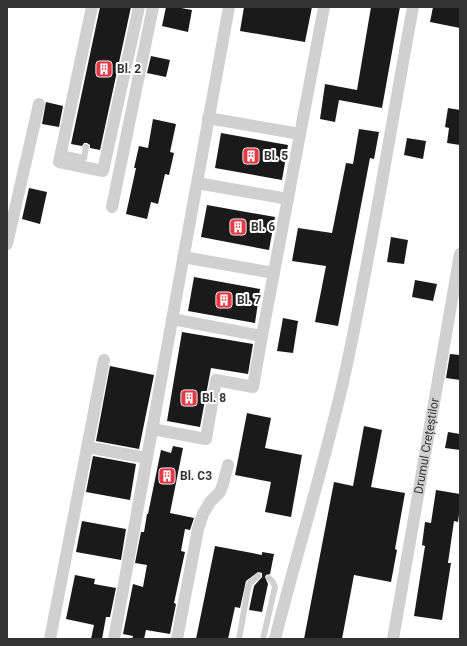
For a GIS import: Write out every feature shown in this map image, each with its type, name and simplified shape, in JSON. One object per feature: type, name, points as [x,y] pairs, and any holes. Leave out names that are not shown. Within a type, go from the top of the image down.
[{"type":"street","points":[[92,7],[59,162],[103,171],[139,7]]},
{"type":"street","points":[[112,207],[153,7]]},
{"type":"street","points":[[114,639],[229,7]]},
{"type":"street","points":[[152,429],[206,439],[216,380],[253,387],[324,7]]},
{"type":"street","points":[[275,639],[316,491],[345,372],[363,287],[413,7]]},
{"type":"street","points":[[7,244],[39,104]]},
{"type":"street","points":[[208,118],[300,134]]},
{"type":"street","points":[[196,183],[288,199]]},
{"type":"street","name":"Drumul Crețeștilor","points":[[393,639],[460,254]]},
{"type":"street","points":[[183,257],[274,273]]},
{"type":"street","points":[[172,319],[262,336]]},
{"type":"street","points":[[50,639],[104,360]]},
{"type":"street","points":[[87,447],[146,458]]},
{"type":"street","points":[[177,639],[198,529],[203,514],[210,502],[220,492],[228,465]]},
{"type":"lane","points":[[61,153],[84,158],[86,147]]},
{"type":"lane","points":[[239,639],[248,588],[253,578],[258,576]]},
{"type":"lane","points":[[263,639],[275,587],[274,582],[269,578]]},
{"type":"building","name":"Bl. 2","points":[[100,7],[131,7],[100,150],[90,148],[90,145],[87,143],[84,143],[82,146],[71,144]]},
{"type":"building","points":[[166,7],[192,10],[188,32],[162,26]]},
{"type":"building","points":[[244,7],[312,7],[305,42],[240,31]]},
{"type":"building","points":[[371,7],[400,7],[382,108],[339,100],[335,122],[320,119],[325,84],[357,90]]},
{"type":"building","points":[[433,7],[460,7],[460,28],[430,22]]},
{"type":"building","points":[[151,56],[170,60],[166,77],[147,73]]},
{"type":"building","points":[[46,102],[63,106],[59,127],[42,124]]},
{"type":"building","points":[[448,108],[460,110],[460,145],[447,143],[449,128],[445,127]]},
{"type":"building","points":[[153,119],[176,124],[170,152],[174,153],[169,175],[165,174],[158,204],[151,202],[147,219],[126,214],[139,146],[148,148]]},
{"type":"building","points":[[359,129],[379,132],[374,159],[370,158],[338,326],[315,322],[326,266],[292,261],[298,228],[332,233],[346,163],[353,164]]},
{"type":"building","name":"Bl. 5","points":[[221,133],[288,145],[282,180],[215,168]]},
{"type":"building","points":[[407,138],[426,141],[423,159],[404,155]]},
{"type":"building","points":[[29,188],[47,192],[40,224],[22,219]]},
{"type":"building","name":"Bl. 6","points":[[207,205],[275,217],[269,250],[201,237]]},
{"type":"building","points":[[391,237],[408,240],[404,264],[387,262]]},
{"type":"building","name":"Bl. 7","points":[[194,277],[260,289],[255,323],[188,311]]},
{"type":"building","points":[[415,280],[437,284],[433,301],[412,297]]},
{"type":"building","points":[[283,318],[298,321],[293,353],[277,351]]},
{"type":"building","name":"Bl. 8","points":[[182,332],[253,344],[248,374],[211,368],[200,427],[167,421]]},
{"type":"building","points":[[450,354],[460,355],[460,380],[446,378]]},
{"type":"building","points":[[110,366],[154,375],[139,449],[96,441]]},
{"type":"building","points":[[247,413],[271,418],[265,448],[302,455],[291,517],[265,512],[271,482],[235,475]]},
{"type":"building","points":[[364,426],[382,430],[371,487],[405,493],[391,582],[354,575],[342,639],[304,639],[334,482],[353,486]]},
{"type":"building","points":[[448,432],[460,434],[460,450],[445,448]]},
{"type":"building","points":[[173,446],[183,448],[170,513],[194,518],[190,530],[185,529],[181,551],[185,552],[174,603],[176,604],[170,634],[146,630],[144,639],[132,639],[133,636],[123,634],[133,584],[143,587],[147,565],[135,563],[141,532],[144,532],[161,450],[171,453]]},
{"type":"building","points":[[93,456],[136,464],[130,500],[86,492]]},
{"type":"building","points":[[436,490],[460,494],[458,522],[454,521],[448,563],[451,563],[442,620],[414,616],[425,546],[422,545],[425,522],[431,523]]},
{"type":"building","points":[[82,521],[126,529],[121,560],[76,552]]},
{"type":"building","points":[[215,546],[262,555],[262,552],[274,554],[270,574],[266,575],[265,577],[268,584],[262,612],[249,610],[254,586],[262,577],[262,573],[258,572],[246,581],[240,608],[235,607],[228,639],[196,639]]},
{"type":"building","points":[[75,575],[95,579],[94,584],[116,588],[110,617],[106,617],[102,639],[91,639],[94,625],[66,619]]},
{"type":"place","name":"Bl. 2","points":[[104,69]]},
{"type":"place","name":"Bl. 5","points":[[251,156]]},
{"type":"place","name":"Bl. 6","points":[[238,227]]},
{"type":"place","name":"Bl. 7","points":[[224,300]]},
{"type":"place","name":"Bl. 8","points":[[189,398]]},
{"type":"place","name":"Bl. C3","points":[[167,476]]}]
